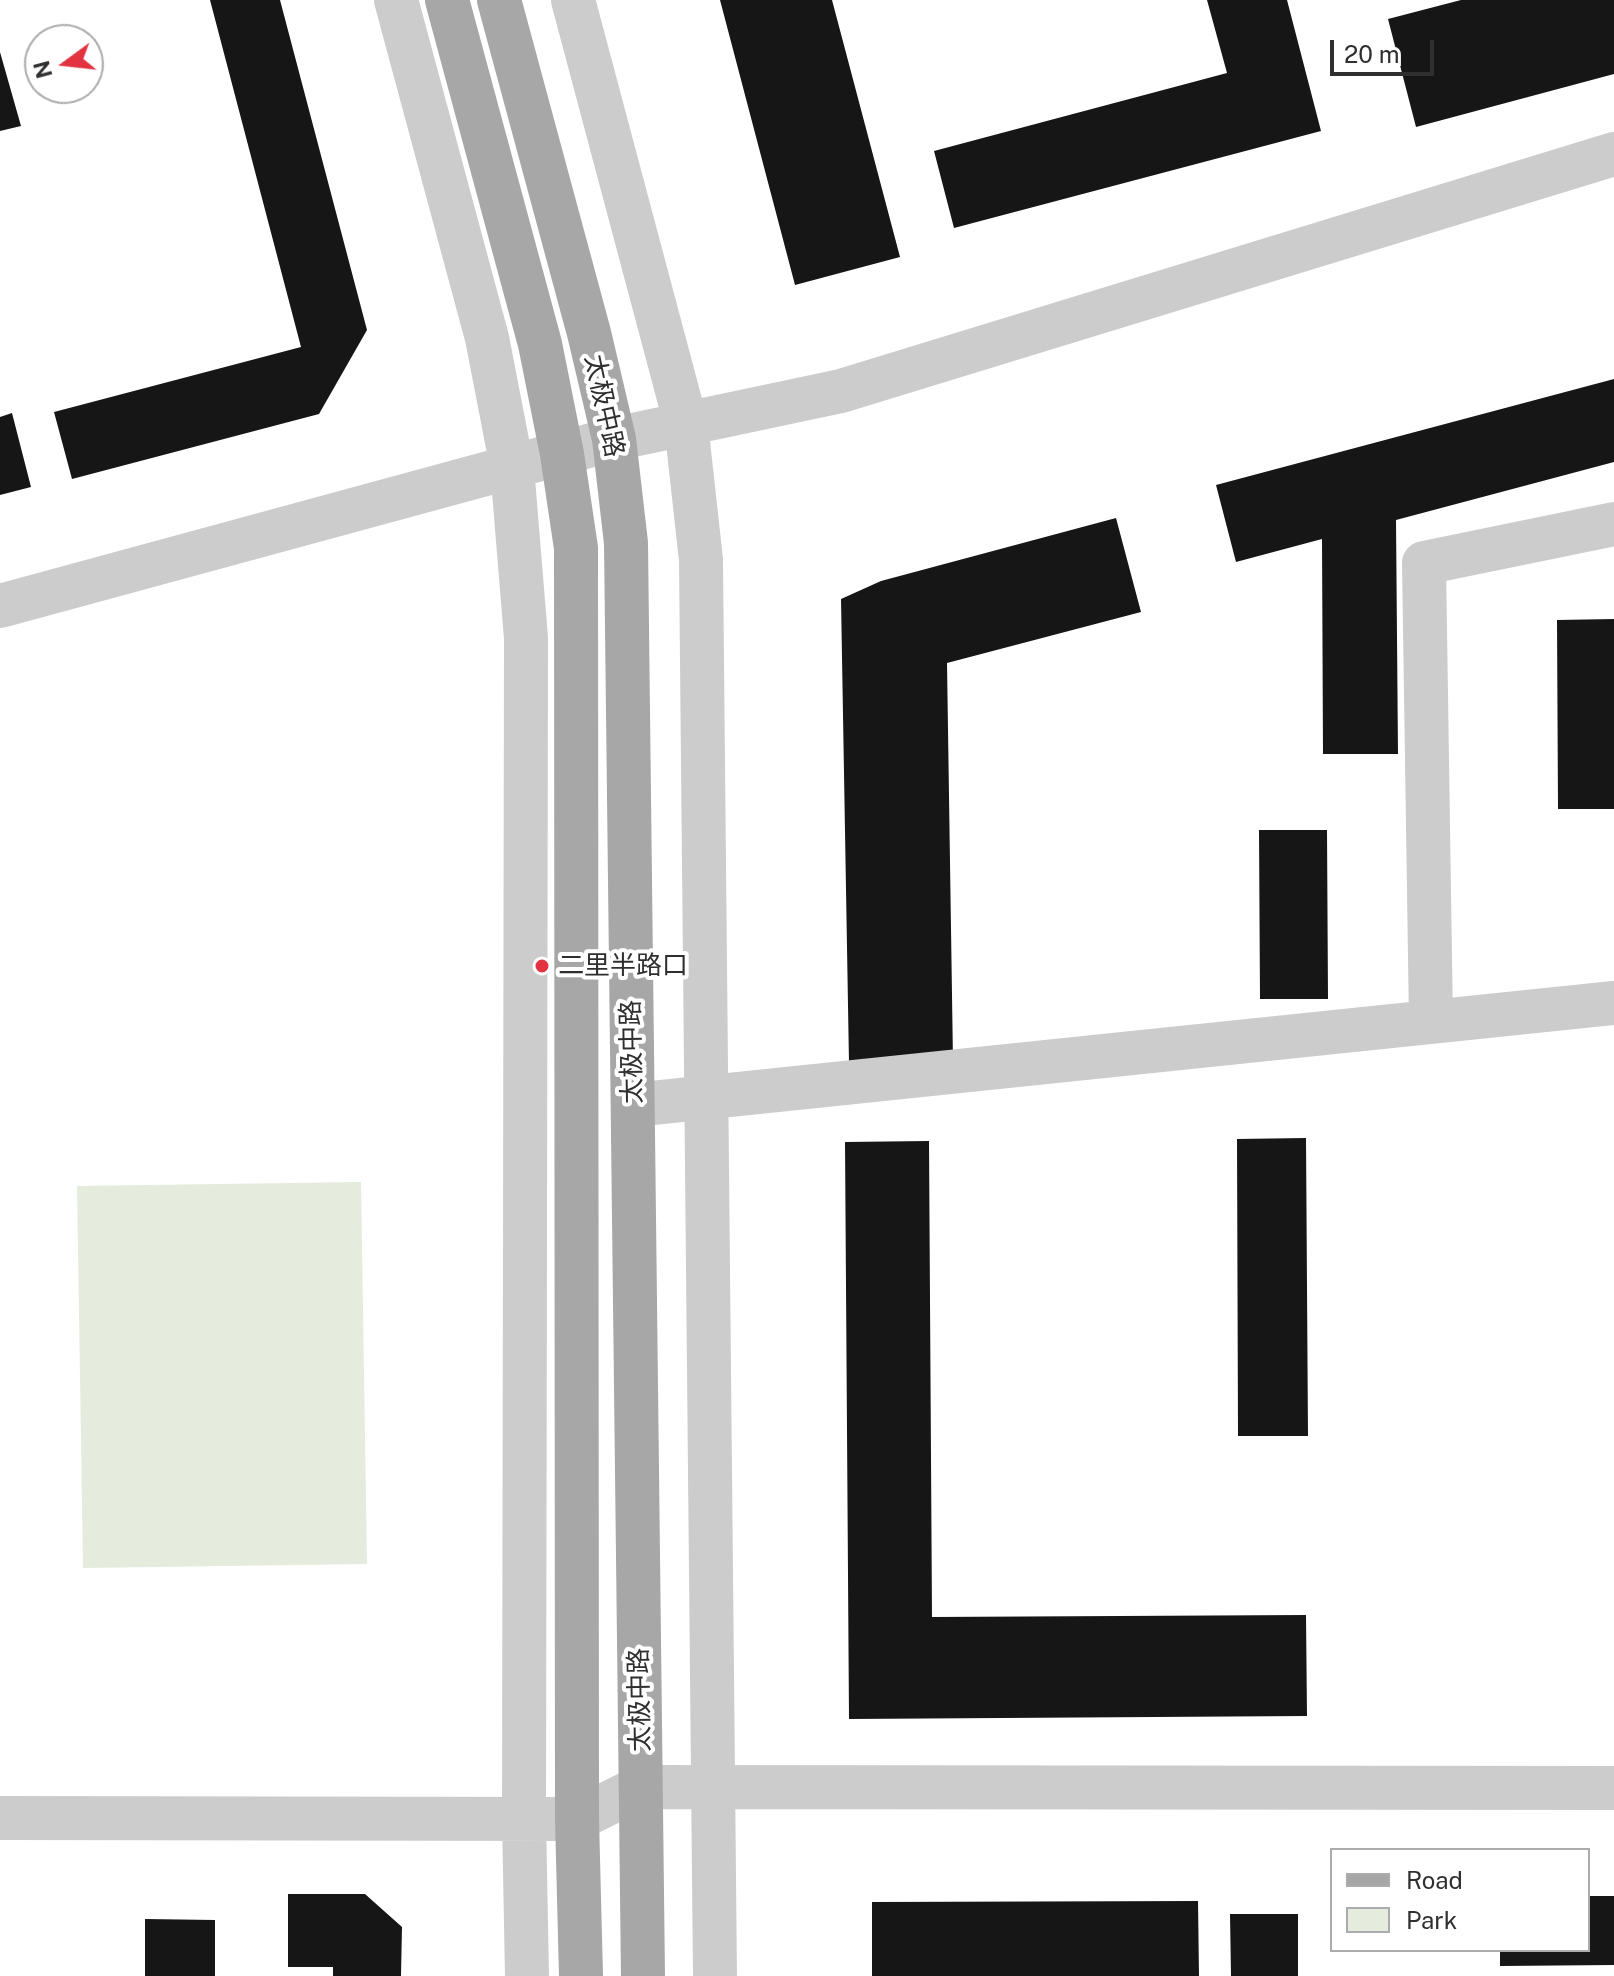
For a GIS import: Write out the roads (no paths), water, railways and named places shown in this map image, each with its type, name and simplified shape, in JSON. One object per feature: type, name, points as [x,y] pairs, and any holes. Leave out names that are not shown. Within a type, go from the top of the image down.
[{"type":"main road","name":"太极中路","points":[[447,0],[540,344],[562,454],[576,548],[577,1819],[581,1976]]},
{"type":"main road","name":"太极中路","points":[[499,0],[589,333],[614,439],[626,543],[643,1976]]},
{"type":"street","points":[[396,0],[487,338],[512,467],[526,638],[524,1818],[527,1976]]},
{"type":"street","points":[[573,0],[686,424],[701,560],[715,1976]]},
{"type":"street","points":[[0,606],[614,439],[841,391],[1614,154]]},
{"type":"street","points":[[1431,1022],[1424,563],[1614,524]]},
{"type":"street","points":[[633,1105],[1614,1003]]},
{"type":"street","points":[[0,1818],[577,1819],[641,1787],[1614,1788]]},
{"type":"place","name":"二里半路口","points":[[542,966]]}]
